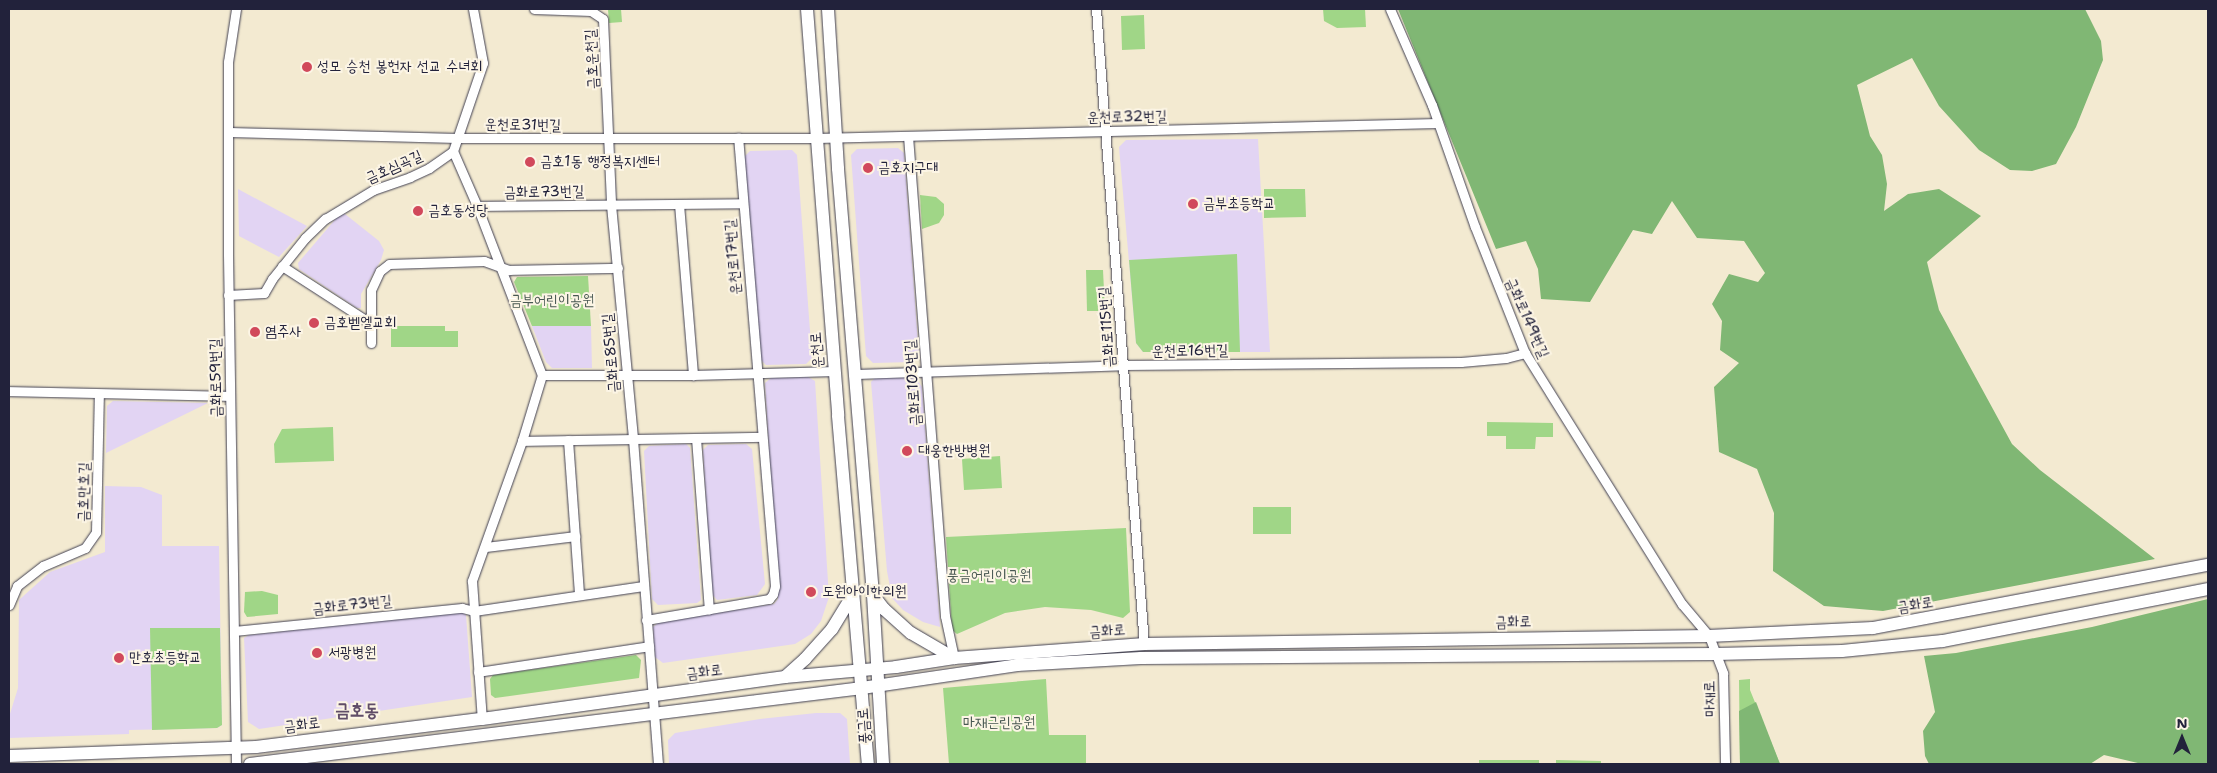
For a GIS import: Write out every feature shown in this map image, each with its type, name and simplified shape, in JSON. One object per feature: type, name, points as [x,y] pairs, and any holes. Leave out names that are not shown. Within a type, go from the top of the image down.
[{"type":"main road","name":"운천로","points":[[807,9],[859,670],[862,688]]},
{"type":"main road","points":[[828,9],[873,595],[877,685]]},
{"type":"main road","name":"금화로","points":[[9,756],[236,748],[482,719],[785,677],[954,658],[1144,644],[1709,636],[1873,628],[2208,565]]},
{"type":"main road","name":"금화로","points":[[250,764],[862,688],[1017,665],[1141,658],[1716,654],[1842,650],[1943,641],[2208,589]]},
{"type":"main road","points":[[785,677],[805,659],[832,628],[854,593]]},
{"type":"main road","points":[[873,595],[884,609],[911,633],[954,658]]},
{"type":"main road","name":"풍금로","points":[[877,685],[883,764]]},
{"type":"main road","name":"풍금로","points":[[862,688],[868,764]]},
{"type":"street","name":"금화로59번길","points":[[236,9],[228,62],[229,396],[236,764]]},
{"type":"street","points":[[473,9],[483,63],[453,151],[477,206],[542,375],[486,547],[472,581],[482,719]]},
{"type":"street","name":"금호운천길","points":[[534,9],[591,11],[603,19],[608,139]]},
{"type":"street","name":"금화로115번길","points":[[1096,9],[1144,644]]},
{"type":"street","name":"금화로149번길","points":[[1390,9],[1438,123],[1475,227],[1524,353],[1682,604],[1709,636]]},
{"type":"street","name":"운천로32번길","points":[[817,138],[1438,123]]},
{"type":"street","name":"운천로31번길","points":[[229,132],[457,138],[817,138]]},
{"type":"street","name":"금화로103번길","points":[[908,136],[944,608],[954,658]]},
{"type":"street","name":"운천로17번길","points":[[738,138],[757,372]]},
{"type":"street","name":"금화로85번길","points":[[608,139],[611,205],[633,439],[658,764]]},
{"type":"street","name":"금호심곡길","points":[[228,295],[264,293],[282,266],[305,238],[325,220],[373,190],[410,178],[429,168],[453,151]]},
{"type":"street","points":[[611,205],[742,203]]},
{"type":"street","points":[[679,204],[693,375]]},
{"type":"street","name":"금화로73번길","points":[[477,206],[611,205]]},
{"type":"street","points":[[371,343],[371,290],[380,271],[389,264],[484,261],[510,270],[618,268]]},
{"type":"street","points":[[282,266],[370,323]]},
{"type":"street","name":"운천로16번길","points":[[856,374],[1123,365],[1461,362],[1506,358],[1524,353]]},
{"type":"street","points":[[542,375],[693,375],[835,370]]},
{"type":"street","points":[[646,620],[769,599],[773,594],[774,586],[757,372]]},
{"type":"street","points":[[9,391],[229,396]]},
{"type":"street","name":"금호만호길","points":[[9,605],[17,586],[43,566],[85,548],[96,532],[99,394]]},
{"type":"street","points":[[696,438],[709,610]]},
{"type":"street","points":[[522,441],[762,438]]},
{"type":"street","points":[[568,440],[579,596]]},
{"type":"street","points":[[486,547],[575,536]]},
{"type":"street","name":"금화로73번길","points":[[234,631],[462,608],[474,611],[643,586]]},
{"type":"street","name":"마재로","points":[[1709,636],[1723,673],[1724,764]]},
{"type":"street","points":[[478,672],[649,646]]},
{"type":"shaded area","name":"금부초등학교","points":[[1258,139],[1270,352],[1143,352],[1136,343],[1119,147],[1126,140]]},
{"type":"shaded area","points":[[898,148],[904,153],[919,356],[913,362],[873,363],[866,356],[851,155],[857,149]]},
{"type":"shaded area","points":[[792,150],[797,155],[812,358],[806,364],[766,365],[759,358],[744,157],[750,151]]},
{"type":"shaded area","points":[[238,189],[307,226],[279,257],[239,236]]},
{"type":"shaded area","points":[[345,214],[379,241],[384,250],[381,260],[361,294],[361,308],[357,308],[299,269],[298,263],[339,215]]},
{"type":"shaded area","points":[[532,326],[591,326],[592,368],[552,368],[546,362]]},
{"type":"shaded area","points":[[808,377],[815,381],[829,597],[821,621],[811,634],[795,644],[663,663],[655,657],[653,627],[659,622],[774,604],[778,599],[765,383],[771,378]]},
{"type":"shaded area","points":[[915,377],[922,387],[940,627],[923,622],[903,610],[892,598],[887,571],[871,382],[875,378]]},
{"type":"shaded area","points":[[113,401],[208,403],[106,453],[107,406]]},
{"type":"shaded area","points":[[686,444],[690,448],[701,600],[697,603],[658,605],[652,599],[644,451],[649,446]]},
{"type":"shaded area","points":[[746,444],[752,449],[765,584],[757,595],[717,600],[712,594],[703,450],[708,445]]},
{"type":"shaded area","name":"만호초등학교","points":[[105,486],[141,487],[162,495],[162,546],[219,546],[222,725],[217,728],[129,730],[129,734],[9,738],[9,717],[18,688],[19,600],[50,572],[105,552]]},
{"type":"shaded area","points":[[462,612],[466,615],[472,697],[259,729],[248,722],[244,638],[249,635]]},
{"type":"shaded area","points":[[816,713],[840,713],[847,719],[850,764],[669,764],[668,740],[675,733],[760,719]]},
{"type":"green space","points":[[608,9],[621,9],[622,22],[609,23]]},
{"type":"green space","points":[[1323,9],[1365,9],[1366,27],[1337,28],[1324,21]]},
{"type":"green space","points":[[1398,9],[2085,9],[2101,41],[2103,60],[2076,127],[2056,164],[2032,171],[2010,170],[1979,150],[1939,106],[1912,58],[1857,85],[1870,136],[1882,155],[1887,184],[1884,211],[1908,194],[1939,189],[1981,216],[1927,262],[1939,310],[2012,444],[2040,470],[2155,559],[1883,611],[1824,606],[1773,571],[1774,513],[1757,469],[1719,452],[1714,387],[1739,363],[1720,350],[1722,321],[1712,304],[1729,274],[1758,282],[1765,273],[1744,241],[1697,238],[1672,201],[1652,234],[1633,230],[1590,302],[1541,299],[1538,269],[1526,241],[1496,249]]},
{"type":"green space","points":[[1144,15],[1145,49],[1122,50],[1121,16]]},
{"type":"green space","points":[[1264,189],[1305,189],[1306,217],[1264,218]]},
{"type":"green space","points":[[920,195],[936,197],[944,204],[944,215],[939,223],[922,229]]},
{"type":"green space","points":[[1237,254],[1240,352],[1143,352],[1136,343],[1129,260]]},
{"type":"green space","points":[[1086,270],[1103,270],[1105,311],[1087,311]]},
{"type":"green space","name":"금부어린이공원","points":[[588,276],[591,326],[532,326],[514,282],[517,277]]},
{"type":"green space","points":[[391,326],[445,326],[445,331],[458,331],[458,347],[391,347]]},
{"type":"green space","points":[[1487,422],[1553,423],[1553,437],[1536,437],[1535,449],[1506,449],[1506,436],[1487,436]]},
{"type":"green space","points":[[333,427],[334,461],[275,463],[274,444],[282,429]]},
{"type":"green space","points":[[1000,456],[1002,488],[964,490],[962,459]]},
{"type":"green space","points":[[1253,507],[1291,507],[1291,534],[1253,534]]},
{"type":"green space","name":"풍금어린이공원","points":[[1126,528],[1130,612],[1123,618],[1091,610],[1045,607],[1005,613],[957,634],[952,630],[946,537]]},
{"type":"green space","points":[[262,591],[278,595],[278,614],[247,617],[244,612],[245,592]]},
{"type":"green space","points":[[2208,599],[2208,764],[2142,764],[2104,755],[2090,764],[1929,764],[1925,756],[1923,731],[1935,712],[1924,656],[1956,653],[2092,627]]},
{"type":"green space","points":[[150,628],[220,628],[222,725],[217,728],[152,730]]},
{"type":"green space","points":[[636,655],[641,660],[639,678],[495,698],[491,695],[490,679],[493,675]]},
{"type":"green space","name":"마재근린공원","points":[[1046,679],[1049,735],[1086,735],[1086,764],[949,764],[943,688]]},
{"type":"green space","points":[[1750,679],[1750,690],[1780,764],[1740,764],[1739,680]]},
{"type":"green space","points":[[1756,702],[1780,764],[1740,764],[1739,711]]},
{"type":"green space","points":[[1479,760],[1539,760],[1539,764],[1479,764]]},
{"type":"green space","points":[[1556,760],[1601,761],[1601,764],[1556,764]]},
{"type":"place","name":"성모 승천 봉헌자 선교 수녀회","points":[[307,67]]},
{"type":"place","name":"금호1동 행정복지센터","points":[[530,162]]},
{"type":"place","name":"금호지구대","points":[[868,168]]},
{"type":"place","name":"금부초등학교","points":[[1193,204]]},
{"type":"place","name":"금호동성당","points":[[418,211]]},
{"type":"place","name":"금호벧엘교회","points":[[314,323]]},
{"type":"place","name":"염주사","points":[[255,332]]},
{"type":"place","name":"대웅한방병원","points":[[907,451]]},
{"type":"place","name":"도원아이한의원","points":[[811,592]]},
{"type":"place","name":"서광병원","points":[[317,653]]},
{"type":"place","name":"만호초등학교","points":[[119,658]]},
{"type":"district","name":"금호동","points":[[357,710]]}]
